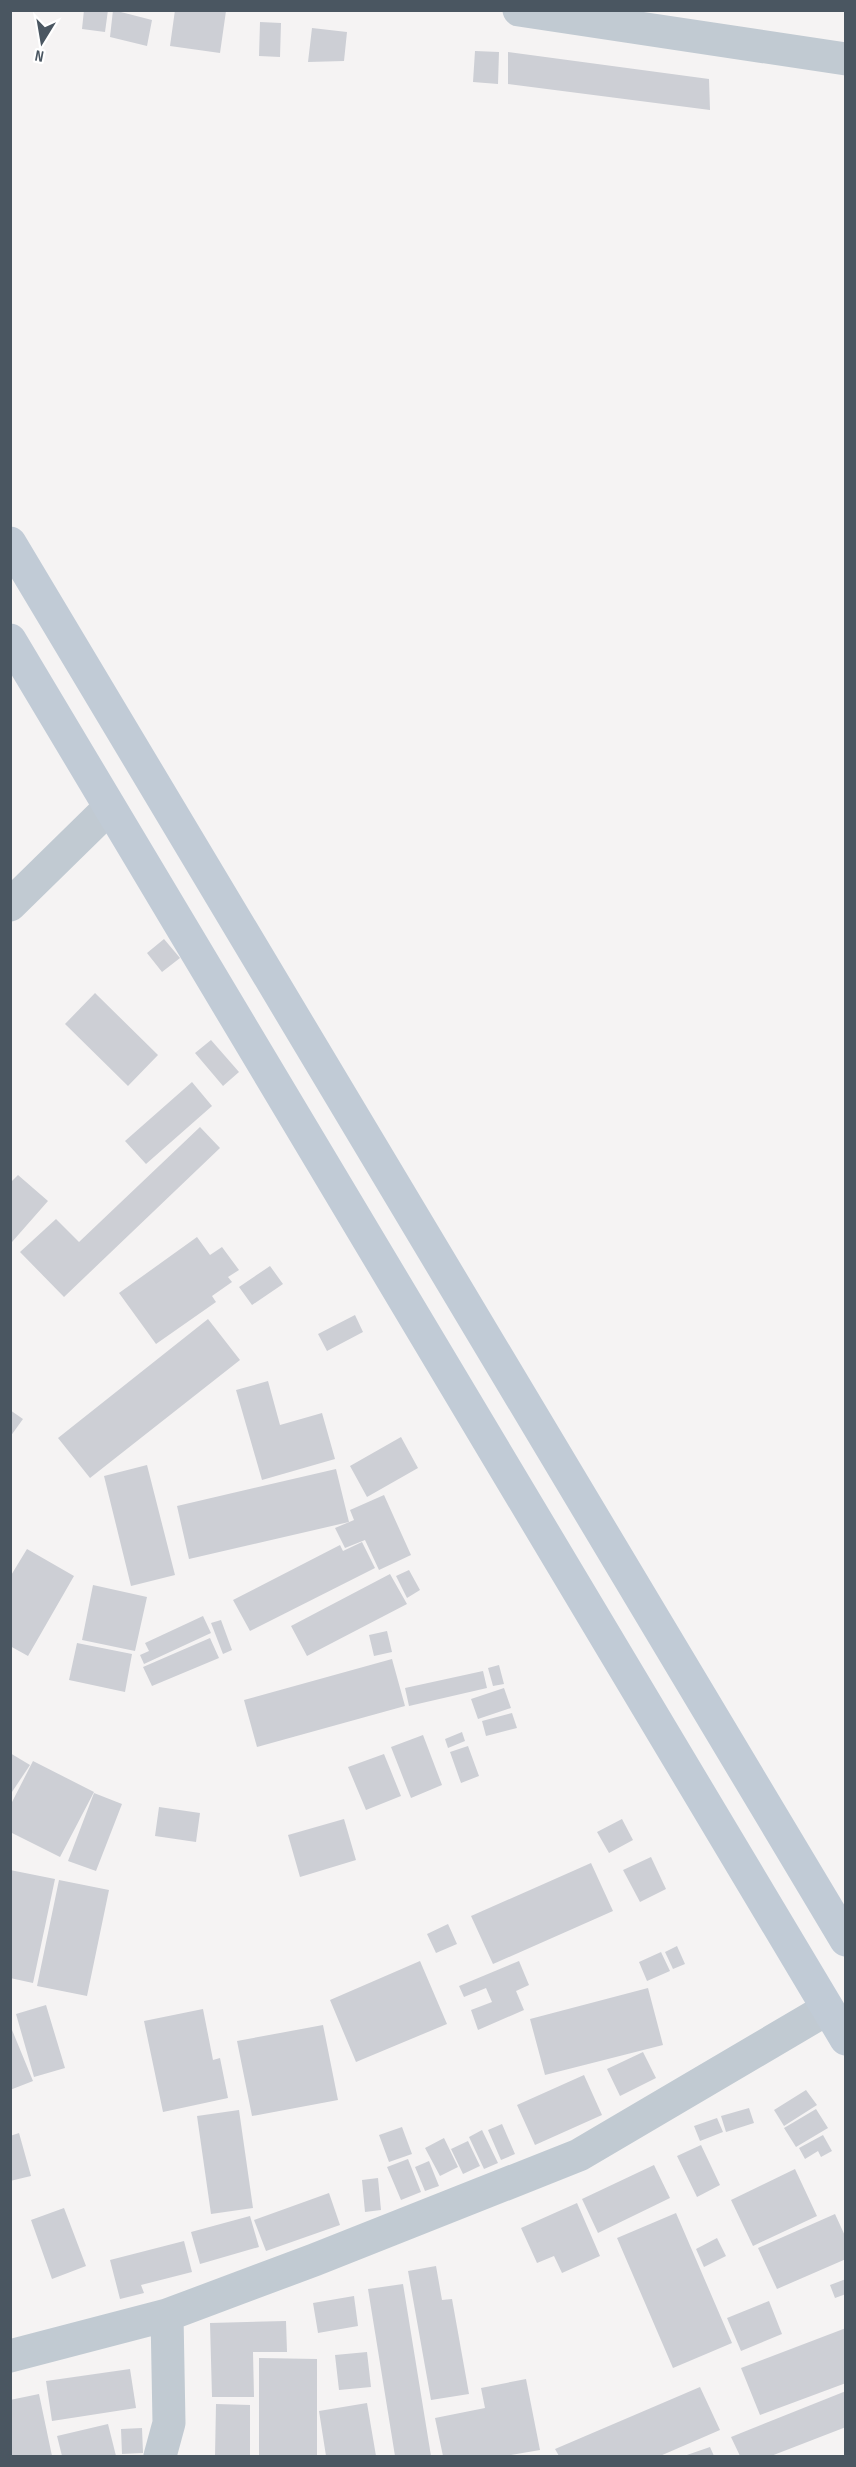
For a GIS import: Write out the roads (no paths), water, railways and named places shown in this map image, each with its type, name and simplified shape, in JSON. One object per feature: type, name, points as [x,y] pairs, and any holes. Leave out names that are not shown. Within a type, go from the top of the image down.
[{"type":"street","points":[[519,10],[846,59]]},
{"type":"street","points":[[10,543],[846,1940]]},
{"type":"street","points":[[10,640],[846,2039]]},
{"type":"street","points":[[10,905],[110,808]]},
{"type":"street","points":[[10,2356],[167,2315],[314,2260],[579,2155],[827,2009]]},
{"type":"street","points":[[160,2457],[169,2423],[167,2315]]}]
